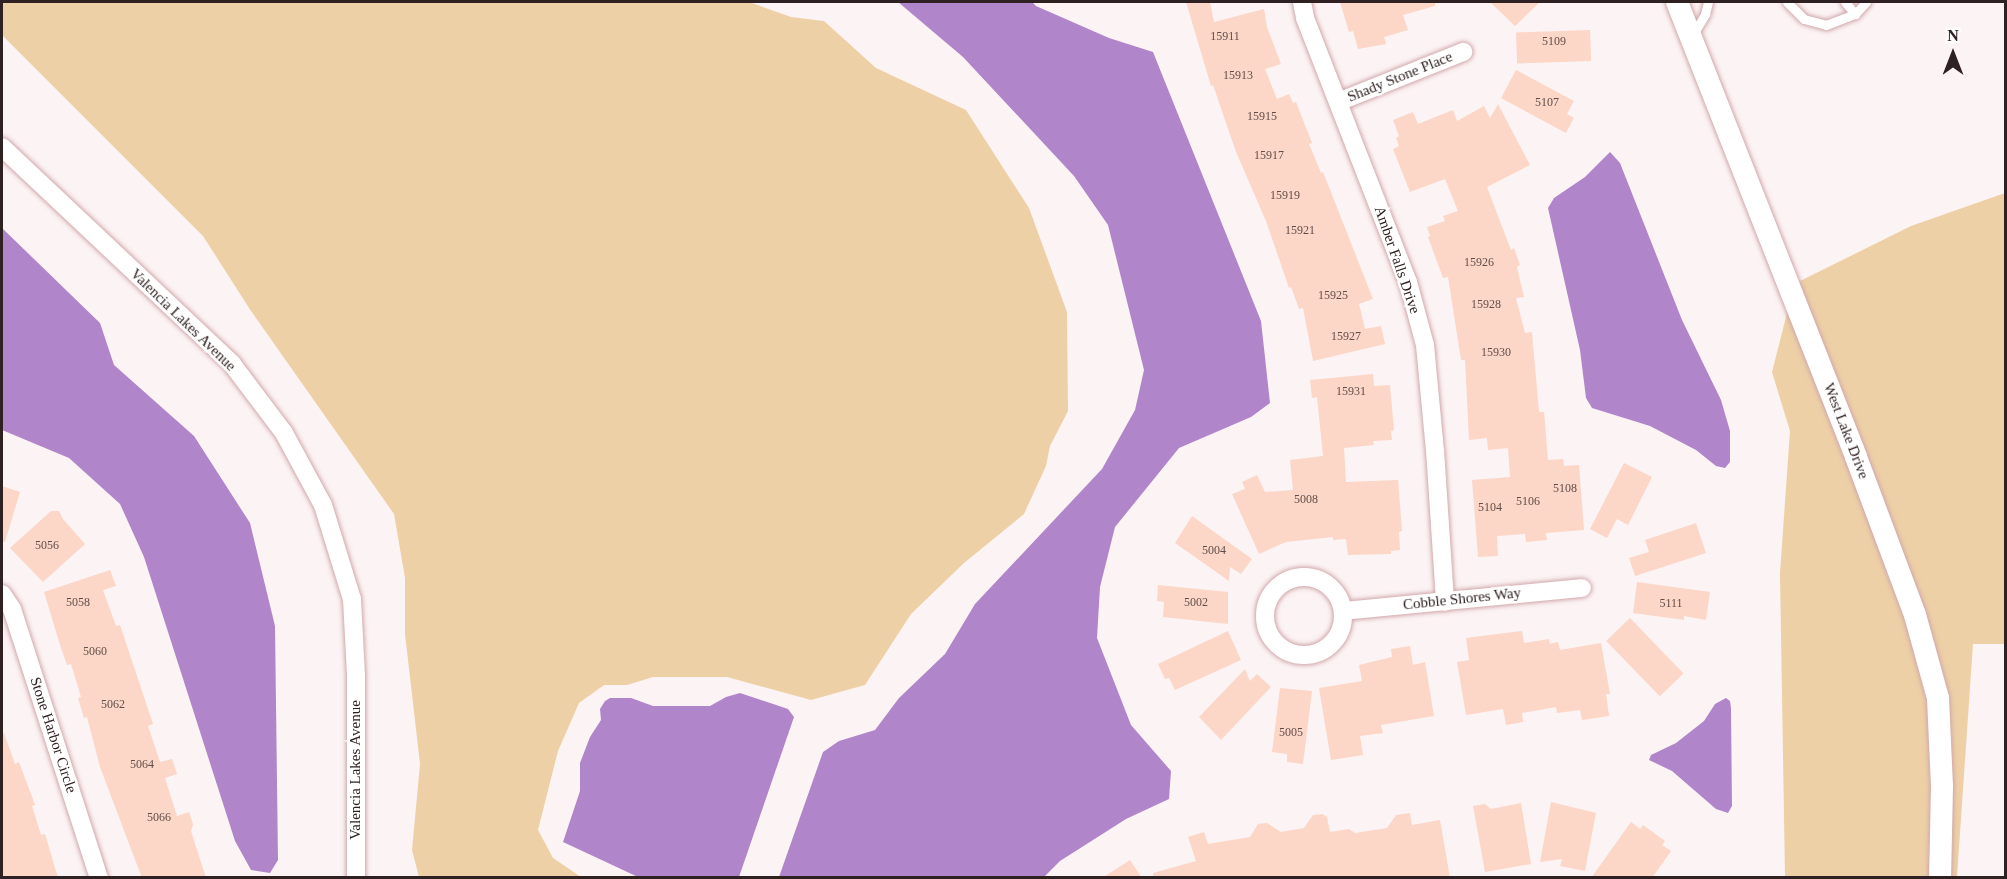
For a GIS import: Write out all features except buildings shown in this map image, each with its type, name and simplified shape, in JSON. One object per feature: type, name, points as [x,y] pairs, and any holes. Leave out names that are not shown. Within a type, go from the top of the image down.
[{"type":"street","name":"Amber Falls Drive","points":[[1302,2],[1305,18],[1408,282],[1425,345],[1435,450],[1445,602]]},
{"type":"street","name":"West Lake Drive","points":[[1677,2],[1856,457],[1915,615],[1938,698],[1942,786],[1940,878]]},
{"type":"street","name":"Shady Stone Place","points":[[1338,102],[1463,52]]},
{"type":"street","name":"Valencia Lakes Avenue","points":[[2,147],[232,364],[284,433],[323,505],[352,599],[356,676],[356,878]]},
{"type":"street","points":[[1309,577],[1332,588],[1339,598],[1343,611],[1338,636],[1330,645],[1312,654],[1293,653],[1282,648],[1272,639],[1265,615],[1271,596],[1284,583],[1296,578],[1309,577]]},
{"type":"street","name":"Cobble Shores Way","points":[[1343,611],[1582,588]]},
{"type":"street","name":"Stone Harbor Circle","points":[[2,594],[12,609],[99,878]]},
{"type":"lane","points":[[1691,38],[1705,14],[1708,2]]},
{"type":"lane","points":[[1787,2],[1804,19],[1826,26],[1854,14],[1866,2]]},
{"type":"lane","points":[[1845,2],[1854,14]]},
{"type":"shaded area","points":[[2,2],[749,2],[791,17],[824,21],[876,68],[966,110],[1029,208],[1067,312],[1068,411],[1050,446],[1046,466],[1024,514],[964,563],[911,614],[865,685],[811,700],[727,677],[653,677],[627,685],[604,685],[579,703],[558,751],[538,830],[553,858],[581,877],[419,877],[412,850],[420,764],[405,634],[405,578],[394,514],[251,311],[203,236],[2,35]]},
{"type":"shaded area","points":[[898,2],[1032,2],[1036,6],[1109,38],[1153,52],[1261,321],[1270,403],[1251,417],[1179,448],[1115,527],[1100,587],[1097,638],[1131,725],[1171,771],[1169,799],[1126,819],[1060,861],[1044,877],[779,877],[823,752],[839,741],[875,730],[899,698],[945,654],[975,604],[1102,469],[1135,410],[1144,370],[1108,225],[1074,176],[963,57]]},
{"type":"shaded area","points":[[1610,152],[1620,163],[1682,320],[1721,400],[1730,431],[1730,462],[1725,468],[1716,466],[1696,450],[1650,426],[1592,408],[1586,398],[1580,350],[1548,208],[1554,198],[1585,177]]},
{"type":"shaded area","points":[[2005,193],[2005,644],[1973,644],[1957,877],[1949,877],[1948,698],[1798,282],[1911,226]]},
{"type":"shaded area","points":[[2,228],[100,323],[114,365],[194,436],[250,523],[275,626],[278,860],[270,873],[251,870],[235,841],[144,557],[120,504],[69,458],[2,430]]},
{"type":"shaded area","points":[[1788,309],[1906,618],[1929,700],[1933,786],[1930,877],[1785,877],[1780,573],[1790,431],[1772,372]]},
{"type":"shaded area","points":[[740,693],[788,709],[794,717],[739,877],[638,877],[563,842],[580,791],[580,763],[590,737],[601,720],[600,709],[605,701],[610,698],[631,698],[653,706],[710,706],[726,697]]},
{"type":"shaded area","points":[[1726,698],[1730,701],[1731,708],[1732,806],[1728,813],[1716,809],[1672,771],[1649,760],[1651,755],[1676,743],[1704,721],[1715,704]]}]
